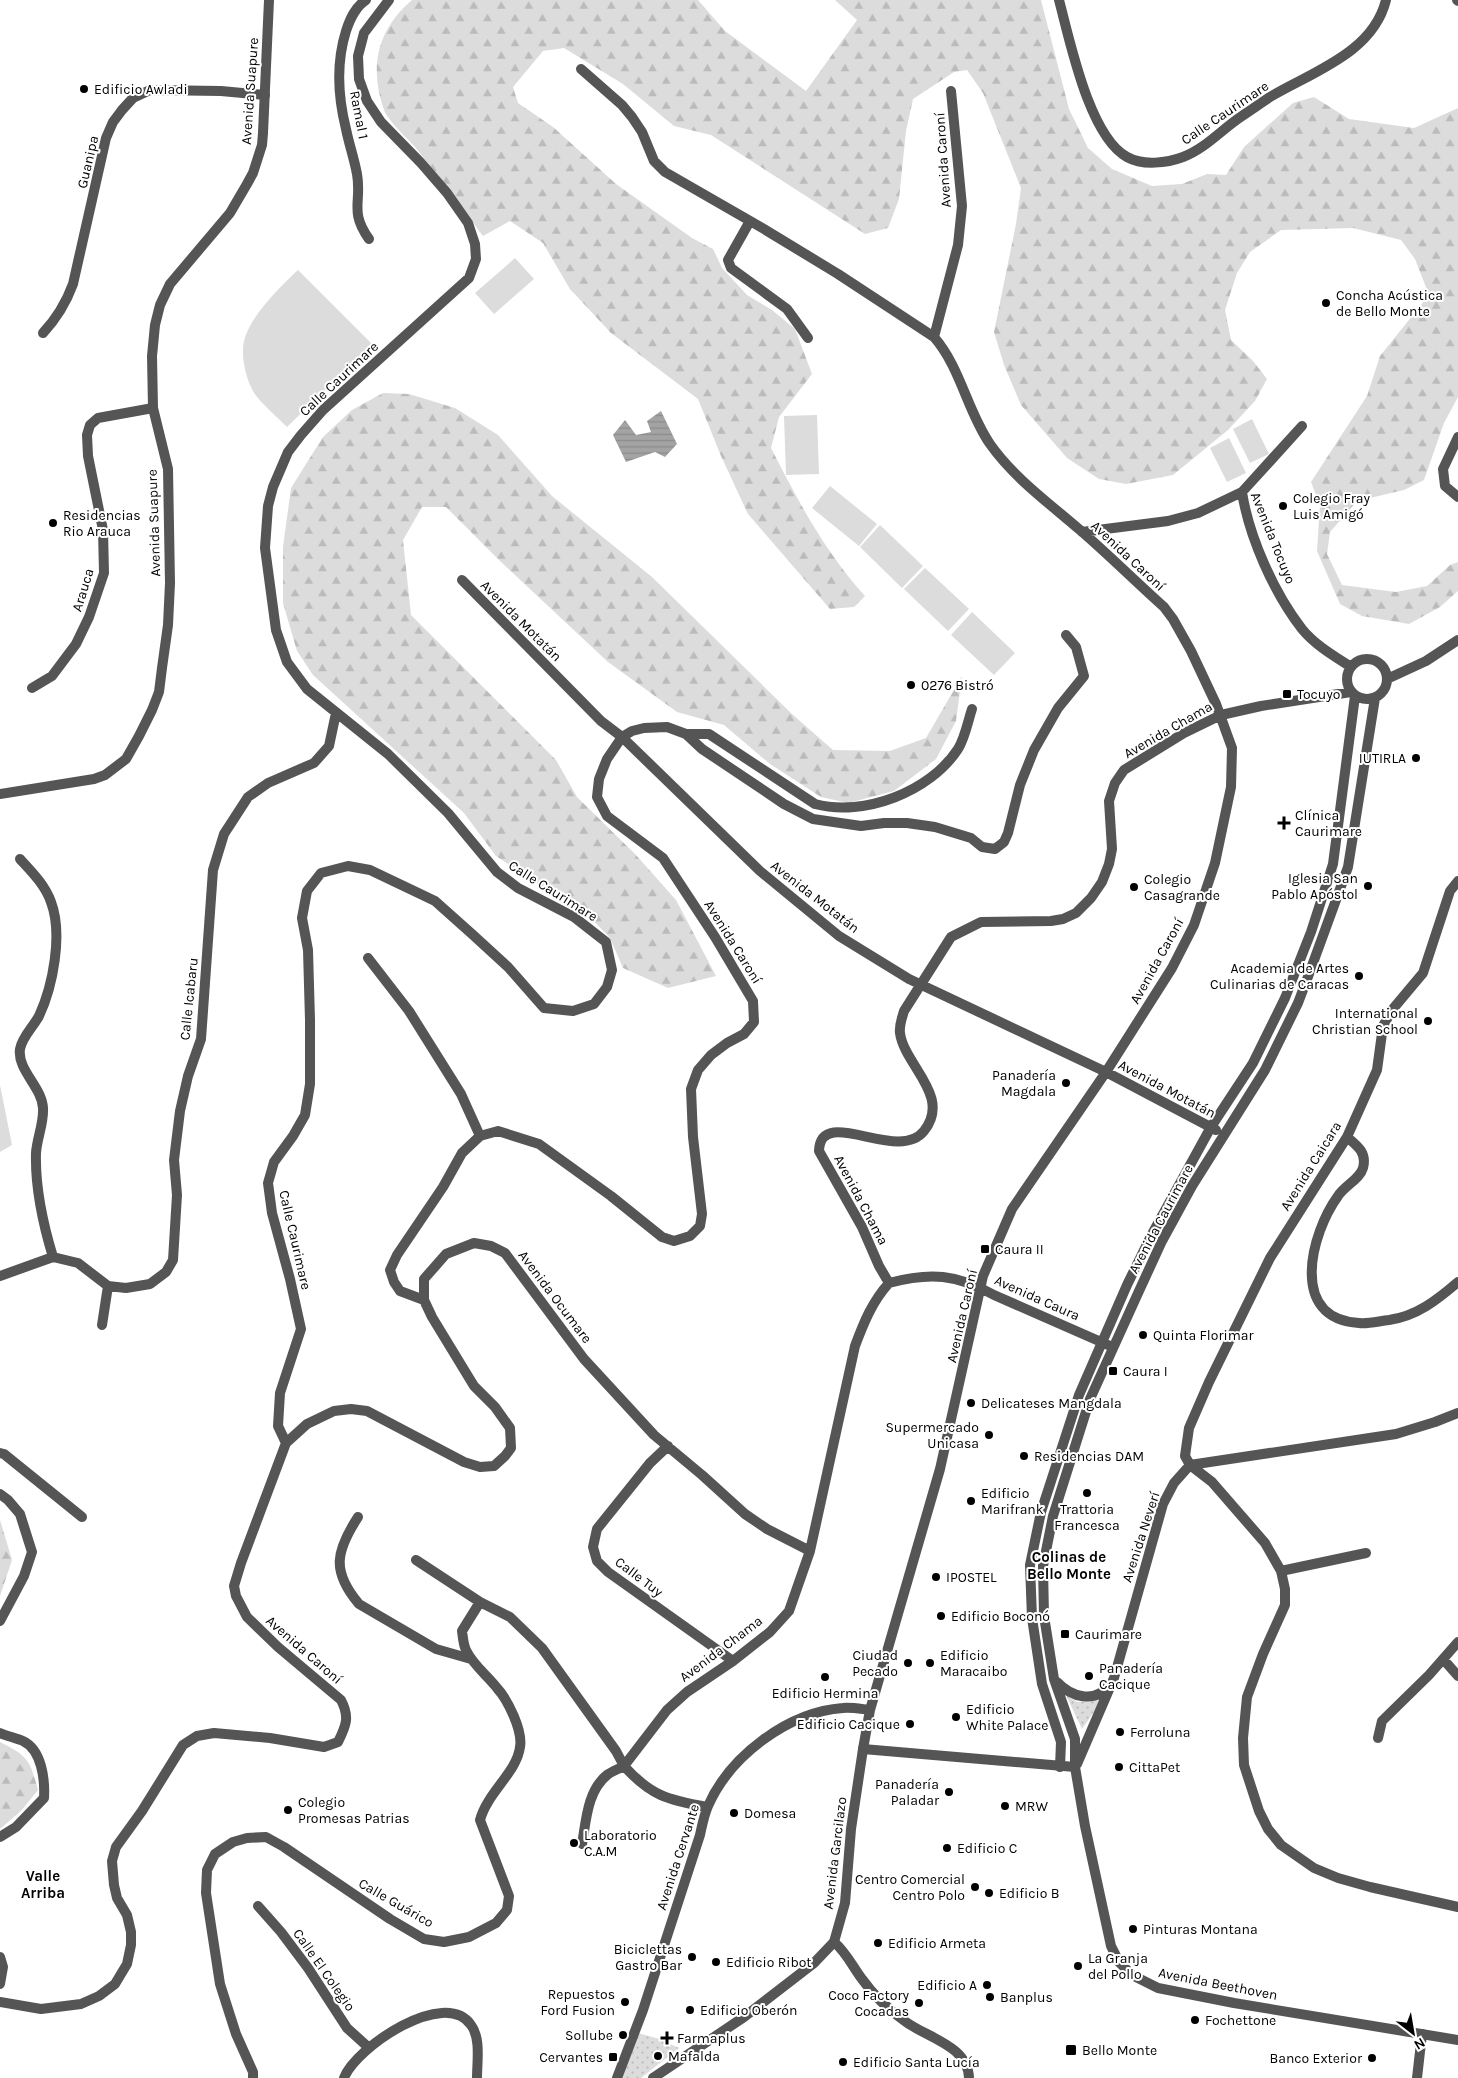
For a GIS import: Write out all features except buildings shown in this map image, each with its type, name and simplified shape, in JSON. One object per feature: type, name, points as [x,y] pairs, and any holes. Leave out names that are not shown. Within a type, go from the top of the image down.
[{"type":"street","name":"Avenida Suapure","points":[[0,794],[94,779],[104,775],[126,759],[140,736],[159,692],[168,625],[170,583],[168,469],[153,408],[152,342],[160,305],[170,284],[230,213],[253,173],[262,145],[269,0]]},
{"type":"street","name":"Ramal 1","points":[[366,0],[359,5],[347,28],[340,52],[339,81],[344,118],[358,177],[357,217],[360,227],[369,239]]},
{"type":"street","name":"Calle Caurimare","points":[[286,1443],[278,1426],[280,1393],[300,1329],[290,1279],[272,1213],[268,1183],[274,1162],[293,1136],[305,1114],[310,1084],[308,950],[302,918],[306,891],[321,873],[348,866],[370,870],[435,901],[508,968],[544,1008],[573,1011],[594,1004],[607,987],[612,970],[606,942],[574,917],[518,888],[497,872],[448,812],[432,796],[388,754],[308,689],[287,662],[276,630],[265,548],[268,506],[288,452],[301,434],[323,410],[469,278],[476,259],[475,244],[468,223],[447,193],[381,122],[367,101],[359,79],[358,56],[364,33],[388,0]]},
{"type":"street","name":"Calle Caurimare","points":[[1059,0],[1086,93],[1104,133],[1114,146],[1128,158],[1147,162],[1166,162],[1184,157],[1270,97],[1334,63],[1366,36],[1378,21],[1386,0]]},
{"type":"street","points":[[581,69],[622,105],[632,117],[642,132],[654,161],[665,172],[838,274],[934,337]]},
{"type":"street","name":"Guanipa","points":[[43,333],[57,317],[74,284],[106,138],[113,122],[133,98],[150,90],[221,91],[265,95]]},
{"type":"street","name":"Avenida Caroní","points":[[863,1749],[870,1710],[940,1469],[961,1382],[980,1287],[1012,1210],[1106,1072],[1172,968],[1194,925],[1207,888],[1224,824],[1232,774],[1232,748],[1220,715],[1191,651],[1173,619],[1164,607],[1082,532],[1009,469],[989,442],[964,393],[945,349],[934,337],[958,245],[962,206],[951,90]]},
{"type":"street","points":[[750,221],[728,260],[731,268],[787,309],[808,338]]},
{"type":"street","name":"Arauca","points":[[32,688],[52,676],[76,644],[89,617],[104,572],[103,530],[88,456],[87,435],[90,425],[98,418],[119,416],[153,408]]},
{"type":"street","points":[[1242,492],[1302,426]]},
{"type":"street","points":[[1458,437],[1444,470],[1445,486],[1458,497]]},
{"type":"street","name":"Avenida Tocuyo","points":[[1082,532],[1168,521],[1198,513],[1242,492],[1245,510],[1269,573],[1286,603],[1303,630],[1326,651],[1351,666]]},
{"type":"street","name":"Avenida Motatán","points":[[462,580],[600,721],[622,737],[760,871],[839,936],[922,985],[1106,1072],[1223,1135]]},
{"type":"street","points":[[686,734],[702,749],[768,793],[813,819],[861,826],[907,823],[935,827],[970,838],[982,847],[995,849],[1004,842],[1008,833],[1020,786],[1034,750],[1058,708],[1084,676],[1076,647],[1066,635]]},
{"type":"street","points":[[1388,679],[1426,660],[1458,640]]},
{"type":"street","points":[[1364,659],[1371,660],[1383,667],[1388,679],[1385,688],[1375,698],[1363,700],[1353,694],[1347,680],[1351,666],[1364,659]]},
{"type":"street","name":"Avenida Chama","points":[[582,1844],[586,1819],[594,1792],[606,1776],[624,1766],[667,1710],[687,1692],[733,1661],[770,1632],[789,1611],[810,1551],[855,1346],[866,1316],[876,1298],[889,1283],[879,1266],[862,1227],[819,1151],[819,1142],[825,1135],[833,1131],[902,1143],[914,1139],[924,1131],[930,1118],[933,1103],[926,1083],[900,1035],[900,1023],[904,1011],[951,937],[965,928],[981,922],[1052,922],[1076,913],[1095,893],[1102,882],[1109,864],[1112,849],[1109,801],[1115,783],[1124,770],[1184,733],[1220,715],[1261,706],[1353,694]]},
{"type":"street","name":"Avenida Caurimare","points":[[1060,1767],[1061,1742],[1041,1677],[1032,1618],[1030,1565],[1041,1512],[1079,1395],[1151,1236],[1211,1127],[1253,1063],[1285,998],[1314,923],[1333,864],[1353,694]]},
{"type":"street","name":"Avenida Caurimare","points":[[1075,1767],[1075,1739],[1054,1679],[1044,1616],[1043,1566],[1053,1516],[1090,1399],[1162,1241],[1223,1135],[1265,1070],[1298,1003],[1348,868],[1375,698]]},
{"type":"street","points":[[622,737],[632,731],[644,728],[667,727],[686,734],[709,734],[815,804],[845,808],[888,800],[910,790],[940,770],[960,747],[972,709]]},
{"type":"street","name":"Calle Icabaru","points":[[108,1286],[126,1288],[150,1284],[166,1272],[173,1260],[177,1195],[174,1160],[180,1111],[188,1076],[200,1039],[213,870],[224,834],[248,797],[268,783],[314,764],[329,746],[336,713]]},
{"type":"street","name":"Avenida Caroní","points":[[480,1136],[498,1131],[539,1144],[611,1196],[662,1237],[674,1241],[690,1236],[700,1226],[702,1214],[692,1137],[691,1089],[698,1070],[711,1055],[726,1043],[744,1034],[754,1022],[753,1001],[715,937],[663,858],[607,816],[597,797],[600,779],[607,759],[622,737]]},
{"type":"street","points":[[20,859],[44,888],[51,901],[56,924],[52,978],[38,1017],[26,1035],[20,1049],[22,1064],[36,1088],[43,1107],[36,1152],[37,1176],[45,1230],[52,1257]]},
{"type":"street","name":"Avenida Caicara","points":[[1190,1466],[1185,1456],[1189,1428],[1208,1382],[1270,1258],[1347,1137],[1377,1070],[1383,1026],[1392,1010],[1423,973],[1450,891],[1458,881]]},
{"type":"street","points":[[368,958],[409,1011],[461,1094],[480,1136],[462,1153],[443,1187],[397,1254],[390,1270],[394,1282],[400,1290],[424,1300]]},
{"type":"street","points":[[1347,1137],[1360,1148],[1365,1160],[1363,1171],[1338,1195],[1319,1230],[1311,1272],[1316,1297],[1322,1308],[1344,1320],[1358,1323],[1404,1318],[1435,1301],[1458,1282]]},
{"type":"street","name":"Avenida Ocumare","points":[[424,1300],[424,1279],[446,1254],[474,1243],[491,1246],[505,1253],[584,1359],[631,1413],[745,1514],[767,1529],[810,1551]]},
{"type":"street","points":[[0,1276],[52,1257],[78,1263],[108,1286],[102,1325]]},
{"type":"street","name":"Avenida Caura","points":[[889,1283],[930,1275],[947,1276],[980,1287],[1114,1348]]},
{"type":"street","name":"Avenida Caroní","points":[[0,2002],[41,2009],[81,2004],[99,1996],[115,1984],[127,1964],[131,1945],[131,1932],[127,1915],[117,1898],[112,1861],[116,1847],[142,1811],[183,1745],[197,1736],[214,1734],[270,1738],[324,1747],[338,1742],[345,1728],[347,1711],[341,1700],[278,1647],[247,1617],[236,1596],[234,1586],[286,1443],[307,1424],[319,1417],[334,1411],[351,1409],[367,1411],[464,1462],[480,1467],[494,1466],[511,1448],[510,1428],[496,1407],[474,1386],[432,1317],[424,1300]]},
{"type":"street","points":[[1190,1466],[1396,1434],[1458,1413]]},
{"type":"street","name":"Calle Tuy","points":[[668,1446],[650,1463],[597,1529],[593,1547],[597,1561],[608,1572],[733,1661]]},
{"type":"street","points":[[0,1453],[4,1454],[82,1517]]},
{"type":"street","points":[[1190,1466],[1212,1482],[1265,1543],[1282,1571],[1286,1605],[1254,1676],[1247,1697],[1245,1715],[1244,1765],[1263,1820],[1281,1845],[1314,1868],[1338,1878],[1370,1887],[1458,1907]]},
{"type":"street","name":"Avenida Neverí","points":[[1075,1767],[1114,1678],[1164,1504],[1174,1483],[1190,1466]]},
{"type":"street","points":[[0,1494],[20,1514],[32,1552],[24,1576],[0,1621]]},
{"type":"street","points":[[358,1517],[344,1538],[340,1550],[340,1568],[345,1583],[359,1604],[436,1649],[471,1659]]},
{"type":"street","points":[[1282,1571],[1366,1553]]},
{"type":"street","points":[[416,1560],[480,1602],[510,1617],[542,1648],[616,1751],[624,1766],[644,1786],[658,1795],[674,1801],[707,1806]]},
{"type":"street","name":"Calle Guárico","points":[[253,2078],[253,2072],[236,2034],[220,1984],[206,1893],[207,1870],[215,1854],[233,1842],[247,1838],[266,1837],[284,1847],[383,1915],[424,1938],[444,1942],[469,1937],[496,1923],[507,1910],[509,1896],[480,1820],[483,1808],[516,1762],[520,1747],[520,1734],[514,1717],[499,1690],[471,1659],[465,1648],[462,1631],[480,1602]]},
{"type":"street","points":[[1378,1738],[1382,1721],[1458,1642]]},
{"type":"street","points":[[1442,1659],[1458,1676]]},
{"type":"street","points":[[1054,1679],[1064,1690],[1083,1697],[1096,1695],[1105,1690],[1114,1678]]},
{"type":"street","name":"Avenida Cervante","points":[[617,2078],[643,2010],[700,1836],[707,1806],[737,1762],[752,1748],[776,1731],[818,1712],[843,1708],[870,1710]]},
{"type":"street","points":[[0,1733],[24,1742],[33,1749],[45,1782],[44,1798],[16,1827],[0,1837]]},
{"type":"street","points":[[863,1749],[1075,1767]]},
{"type":"street","name":"Avenida Garcilazo","points":[[834,1942],[845,1903],[851,1829],[863,1749]]},
{"type":"street","name":"Avenida Beethoven","points":[[1075,1767],[1111,1946],[1119,1962],[1132,1975],[1152,1985],[1234,2004],[1458,2040]]},
{"type":"street","name":"Calle El Colegio","points":[[258,1906],[281,1932],[308,1968],[347,2028],[368,2047]]},
{"type":"street","points":[[654,2078],[744,2017],[814,1963],[834,1942],[863,1981],[887,2008],[908,2023],[950,2047],[964,2059],[968,2068],[969,2078]]},
{"type":"street","points":[[0,1957],[3,1967],[0,1984]]},
{"type":"street","points":[[344,2078],[353,2062],[368,2047],[392,2031],[427,2015],[449,2014],[463,2017],[471,2025],[476,2037],[477,2078]]},
{"type":"street","points":[[1416,2078],[1422,2034]]},
{"type":"green space","points":[[412,0],[698,0],[725,31],[806,91],[857,20],[835,0],[1041,0],[1069,109],[1088,148],[1112,169],[1152,186],[1182,184],[1207,174],[1226,175],[1244,147],[1293,103],[1314,97],[1349,119],[1414,128],[1458,108],[1458,397],[1444,423],[1424,480],[1404,490],[1357,501],[1330,532],[1327,554],[1342,585],[1396,592],[1427,586],[1450,565],[1458,562],[1458,591],[1440,607],[1409,624],[1362,616],[1340,604],[1317,551],[1320,505],[1311,482],[1367,396],[1380,356],[1429,295],[1415,259],[1401,240],[1353,228],[1281,230],[1250,252],[1237,273],[1225,310],[1231,340],[1253,361],[1267,379],[1255,401],[1228,430],[1173,475],[1126,484],[1099,479],[1067,458],[1021,405],[1004,365],[994,332],[1016,224],[1021,188],[983,93],[967,70],[954,72],[913,99],[906,131],[899,199],[888,228],[865,234],[711,135],[674,126],[623,84],[564,48],[543,51],[513,87],[518,103],[553,127],[616,184],[692,238],[713,249],[722,268],[747,295],[772,310],[795,329],[812,374],[779,417],[771,448],[802,507],[825,544],[865,596],[854,607],[830,609],[748,514],[721,456],[698,399],[611,333],[570,289],[543,243],[510,221],[483,236],[416,148],[386,115],[379,94],[377,79],[379,50],[391,24]]},
{"type":"green space","points":[[515,258],[534,279],[494,314],[475,293]]},
{"type":"green space","points":[[298,270],[372,344],[287,427],[254,392],[245,371],[243,346],[247,331],[259,312]]},
{"type":"green space","points":[[383,393],[409,394],[455,408],[498,435],[552,496],[652,577],[793,715],[833,750],[890,751],[926,738],[962,676],[956,721],[936,759],[894,791],[848,803],[821,797],[770,764],[724,725],[677,712],[608,662],[500,561],[446,507],[422,507],[403,540],[411,615],[556,760],[577,797],[636,855],[676,900],[716,976],[668,988],[623,968],[610,938],[586,913],[496,856],[464,813],[313,675],[297,651],[283,603],[283,547],[291,488],[323,437],[352,410]]},
{"type":"green space","points":[[817,415],[819,474],[786,475],[784,416]]},
{"type":"green space","points":[[1252,419],[1269,454],[1250,463],[1233,429]]},
{"type":"green space","points":[[1229,438],[1246,473],[1227,482],[1210,448]]},
{"type":"green space","points":[[830,486],[877,524],[859,546],[812,508]]},
{"type":"green space","points":[[880,525],[923,566],[902,588],[860,547]]},
{"type":"green space","points":[[925,568],[969,609],[948,631],[904,589]]},
{"type":"green space","points":[[972,612],[1015,653],[994,675],[951,635]]},
{"type":"green space","points":[[0,1085],[12,1145],[0,1152]]},
{"type":"green space","points":[[0,1520],[12,1560],[0,1596]]},
{"type":"green space","points":[[1066,1695],[1077,1702],[1102,1700],[1082,1729]]},
{"type":"green space","points":[[0,1742],[17,1751],[30,1765],[38,1790],[21,1811],[0,1829]]},
{"type":"green space","points":[[638,2033],[659,2039],[679,2048],[641,2078],[621,2078]]},
{"type":"shaded area","points":[[661,411],[677,444],[665,457],[655,452],[626,462],[613,435],[625,420],[636,435],[651,432],[647,421]]},
{"type":"place","name":"Edificio Awladi","points":[[84,89]]},
{"type":"place","name":"Concha Acústica de Bello Monte","points":[[1326,303]]},
{"type":"place","name":"Colegio Fray Luis Amigó","points":[[1283,506]]},
{"type":"place","name":"Residencias Rio Arauca","points":[[53,523]]},
{"type":"place","name":"0276 Bistró","points":[[911,685]]},
{"type":"place","name":"Tocuyo","points":[[1287,694]]},
{"type":"place","name":"IUTIRLA","points":[[1416,758]]},
{"type":"place","name":"Clínica Caurimare","points":[[1284,823]]},
{"type":"place","name":"Iglesia San Pablo Apóstol","points":[[1368,886]]},
{"type":"place","name":"Colegio Casagrande","points":[[1134,887]]},
{"type":"place","name":"Academia de Artes Culinarias de Caracas","points":[[1359,976]]},
{"type":"place","name":"International Christian School","points":[[1428,1021]]},
{"type":"place","name":"Panadería Magdala","points":[[1066,1083]]},
{"type":"place","name":"Caura II","points":[[985,1249]]},
{"type":"place","name":"Quinta Florimar","points":[[1143,1335]]},
{"type":"place","name":"Caura I","points":[[1113,1371]]},
{"type":"place","name":"Delicateses Mangdala","points":[[971,1403]]},
{"type":"place","name":"Supermercado Unicasa","points":[[989,1435]]},
{"type":"place","name":"Residencias DAM","points":[[1024,1456]]},
{"type":"place","name":"Trattoria Francesca","points":[[1087,1493]]},
{"type":"place","name":"Edificio Marifrank","points":[[971,1501]]},
{"type":"place","name":"IPOSTEL","points":[[936,1577]]},
{"type":"place","name":"Edificio Boconó","points":[[941,1616]]},
{"type":"place","name":"Caurimare","points":[[1065,1634]]},
{"type":"place","name":"Ciudad Pecado","points":[[908,1663]]},
{"type":"place","name":"Edificio Maracaibo","points":[[930,1663]]},
{"type":"place","name":"Panadería Cacique","points":[[1089,1676]]},
{"type":"place","name":"Edificio Hermina","points":[[825,1677]]},
{"type":"place","name":"Edificio White Palace","points":[[956,1717]]},
{"type":"place","name":"Edificio Cacique","points":[[910,1724]]},
{"type":"place","name":"Ferroluna","points":[[1120,1732]]},
{"type":"place","name":"CittaPet","points":[[1119,1767]]},
{"type":"place","name":"Panadería Paladar","points":[[949,1792]]},
{"type":"place","name":"MRW","points":[[1005,1806]]},
{"type":"place","name":"Colegio Promesas Patrias","points":[[288,1810]]},
{"type":"place","name":"Domesa","points":[[734,1813]]},
{"type":"place","name":"Laboratorio C.A.M","points":[[574,1843]]},
{"type":"place","name":"Edificio C","points":[[947,1848]]},
{"type":"place","name":"Centro Comercial Centro Polo","points":[[975,1887]]},
{"type":"place","name":"Edificio B","points":[[989,1893]]},
{"type":"place","name":"Pinturas Montana","points":[[1133,1929]]},
{"type":"place","name":"Edificio Armeta","points":[[878,1943]]},
{"type":"place","name":"Biciclettas Gastro Bar","points":[[692,1957]]},
{"type":"place","name":"Edificio Ribot","points":[[716,1962]]},
{"type":"place","name":"La Granja del Pollo","points":[[1078,1966]]},
{"type":"place","name":"Edificio A","points":[[987,1985]]},
{"type":"place","name":"Banplus","points":[[990,1997]]},
{"type":"place","name":"Repuestos Ford Fusion","points":[[625,2002]]},
{"type":"place","name":"Coco Factory Cocadas","points":[[919,2003]]},
{"type":"place","name":"Edificio Oberón","points":[[690,2010]]},
{"type":"place","name":"Fochettone","points":[[1195,2020]]},
{"type":"place","name":"Sollube","points":[[623,2035]]},
{"type":"place","name":"Farmaplus","points":[[667,2038]]},
{"type":"place","name":"Bello Monte","points":[[1071,2050]]},
{"type":"place","name":"Mafalda","points":[[658,2056]]},
{"type":"place","name":"Cervantes","points":[[613,2057]]},
{"type":"place","name":"Banco Exterior","points":[[1372,2058]]},
{"type":"place","name":"Edificio Santa Lucía","points":[[843,2062]]},
{"type":"district","name":"Colinas de Bello Monte","points":[[1069,1566]]},
{"type":"district","name":"Valle Arriba","points":[[43,1884]]}]
